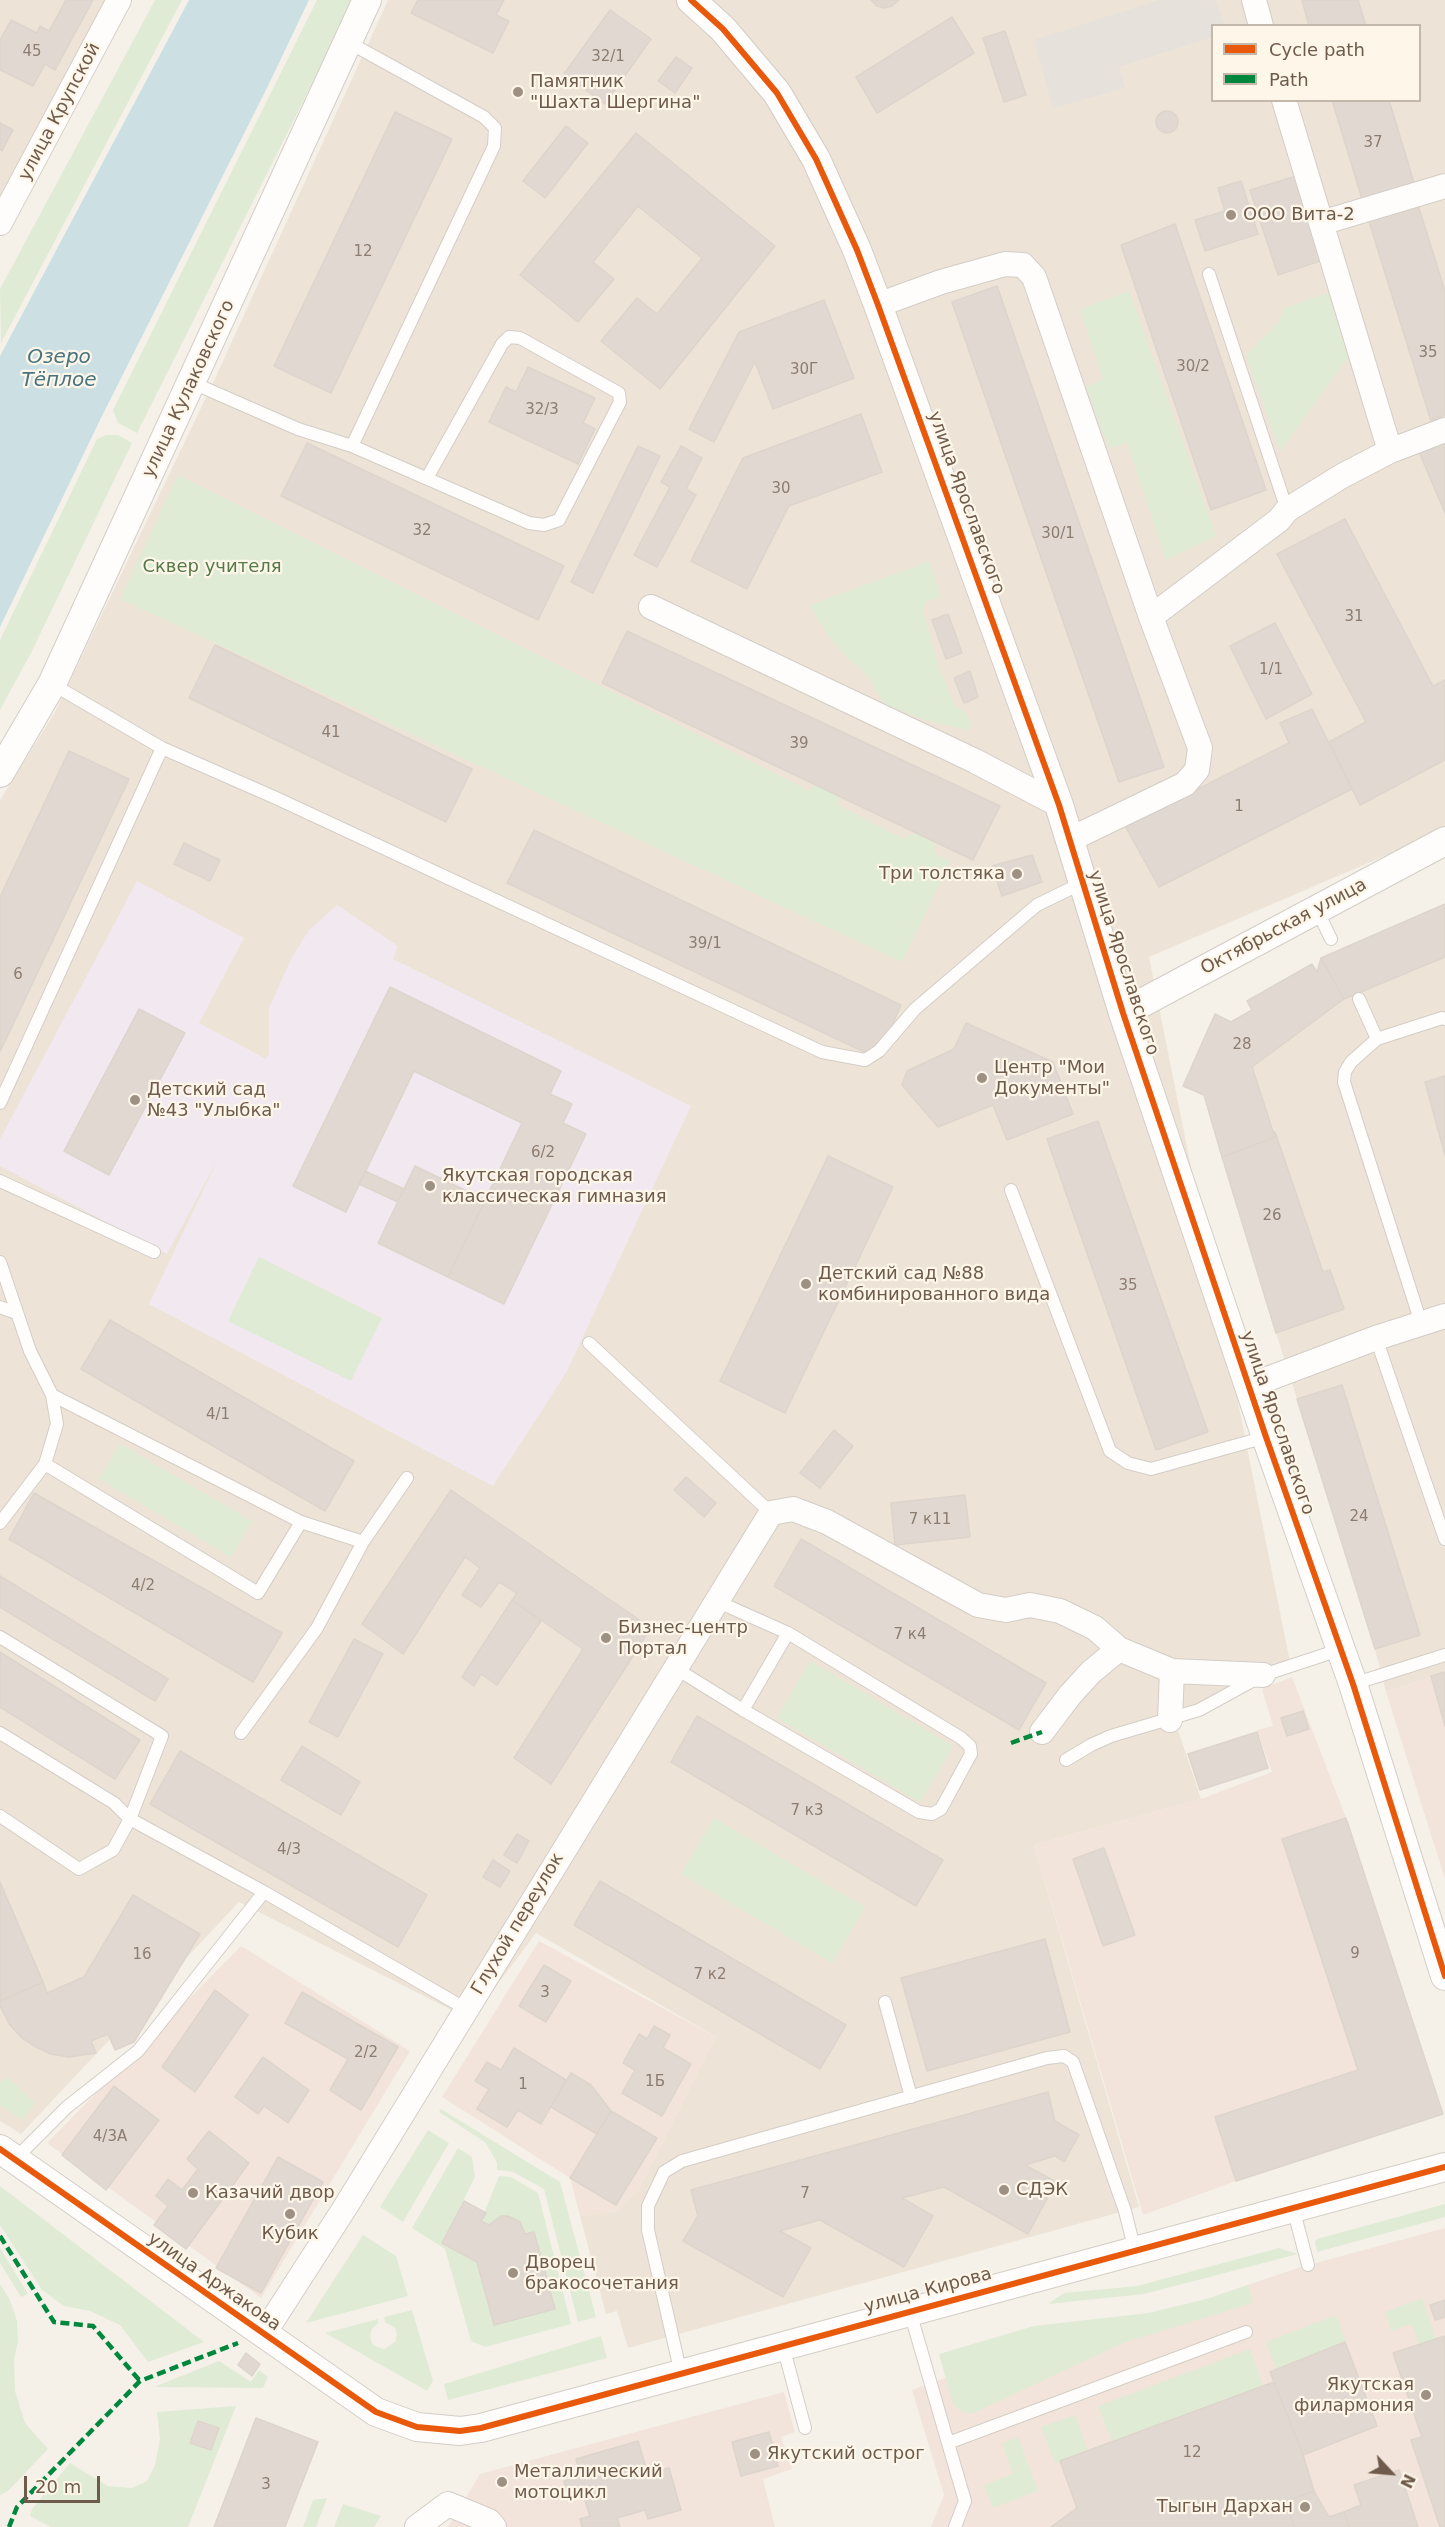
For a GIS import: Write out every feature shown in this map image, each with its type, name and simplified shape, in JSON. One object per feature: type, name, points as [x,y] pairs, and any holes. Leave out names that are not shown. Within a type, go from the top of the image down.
[{"type":"street","name":"улица Крупской","points":[[0,223],[119,0]]},
{"type":"street","name":"улица Кулаковского","points":[[0,773],[52,684],[193,383],[367,0]]},
{"type":"street","name":"улица Ярославского","points":[[691,0],[723,29],[777,93],[816,159],[879,305],[1059,805],[1123,1013],[1248,1386],[1339,1650],[1353,1684],[1445,1976]]},
{"type":"street","points":[[1254,0],[1260,24]]},
{"type":"street","points":[[1285,102],[1390,451]]},
{"type":"street","points":[[1321,223],[1445,186]]},
{"type":"street","points":[[879,305],[940,282],[1005,264],[1023,265],[1034,277],[1151,618],[1200,748],[1197,770],[1185,784],[1069,840]]},
{"type":"street","points":[[1151,618],[1279,520],[1287,510],[1342,476],[1390,451],[1445,430]]},
{"type":"street","points":[[651,607],[975,761],[1059,805]]},
{"type":"street","name":"Октябрьская улица","points":[[1123,1013],[1445,841]]},
{"type":"street","points":[[1248,1386],[1376,1338],[1445,1316]]},
{"type":"street","points":[[771,1513],[793,1509],[827,1522],[978,1605],[1006,1610],[1030,1605],[1060,1611],[1095,1628],[1119,1649],[1172,1671],[1263,1675]]},
{"type":"street","name":"Глухой переулок","points":[[263,2335],[346,2206],[771,1513]]},
{"type":"street","points":[[1042,1732],[1091,1672],[1119,1649]]},
{"type":"street","points":[[1170,1720],[1172,1671]]},
{"type":"street","name":"улица Аржакова","points":[[7,2154],[376,2412],[417,2427]]},
{"type":"street","name":"улица Кирова","points":[[417,2427],[460,2431],[481,2428],[1445,2167]]},
{"type":"street","points":[[417,2527],[448,2504],[489,2521],[494,2527]]},
{"type":"lane","points":[[348,42],[484,117],[495,128],[494,146],[352,446]]},
{"type":"lane","points":[[1209,274],[1287,510]]},
{"type":"lane","points":[[193,383],[298,429],[352,446],[529,523],[544,525],[559,520],[620,402],[619,393],[519,338],[509,337],[502,344],[428,478]]},
{"type":"lane","points":[[52,684],[162,748],[287,803],[822,1052],[865,1060],[879,1051],[915,1010],[1037,905],[1082,883]]},
{"type":"lane","points":[[0,1103],[162,748]]},
{"type":"lane","points":[[1317,910],[1331,939]]},
{"type":"lane","points":[[1359,999],[1377,1039]]},
{"type":"lane","points":[[1421,1323],[1344,1082],[1345,1072],[1351,1062],[1377,1039],[1442,1018],[1445,1019]]},
{"type":"lane","points":[[0,1181],[154,1252]]},
{"type":"lane","points":[[1011,1190],[1110,1451],[1128,1463],[1151,1469],[1266,1437]]},
{"type":"lane","points":[[0,1262],[30,1351],[52,1395],[57,1424],[45,1464],[0,1523]]},
{"type":"lane","points":[[0,1307],[16,1313]]},
{"type":"lane","points":[[1376,1338],[1445,1539]]},
{"type":"lane","points":[[589,1342],[771,1513]]},
{"type":"lane","points":[[52,1395],[301,1522],[363,1542]]},
{"type":"lane","points":[[45,1464],[258,1593],[301,1522]]},
{"type":"lane","points":[[241,1733],[317,1628],[363,1542],[407,1478]]},
{"type":"lane","points":[[675,1668],[742,1710],[920,1812],[932,1814],[941,1809],[971,1754],[970,1746],[961,1738],[788,1633],[716,1601]]},
{"type":"lane","points":[[742,1710],[788,1633]]},
{"type":"lane","points":[[0,1637],[162,1736],[130,1819],[113,1850],[79,1869],[0,1815]]},
{"type":"lane","points":[[1066,1760],[1111,1736],[1199,1710],[1263,1675],[1339,1650]]},
{"type":"lane","points":[[1353,1684],[1445,1655]]},
{"type":"lane","points":[[0,1733],[114,1803],[130,1819],[264,1892],[466,2009]]},
{"type":"lane","points":[[7,2154],[138,2051],[264,1892]]},
{"type":"lane","points":[[885,2002],[911,2097]]},
{"type":"lane","points":[[681,2374],[648,2230],[648,2206],[664,2172],[682,2161],[1047,2058],[1064,2056],[1074,2062],[1125,2211],[1135,2251]]},
{"type":"lane","points":[[1293,2208],[1308,2265]]},
{"type":"lane","points":[[910,2312],[965,2501],[955,2527]]},
{"type":"lane","points":[[948,2443],[1246,2332]]},
{"type":"lane","points":[[783,2346],[805,2428]]},
{"type":"shaded area","points":[[0,0],[109,0],[0,206]]},
{"type":"shaded area","points":[[388,0],[1445,0],[1445,830],[1149,957],[1290,1662],[1176,1724],[1201,1799],[1034,1845],[1139,2207],[628,2348],[617,2311],[606,2314],[580,2216],[617,2211],[716,2037],[536,1933],[471,2020],[239,1902],[21,2134],[0,2121],[0,800],[55,712],[211,387]]},
{"type":"shaded area","points":[[1159,0],[1216,0],[1224,24],[1211,24],[1211,37],[1119,67],[1125,88],[1053,108],[1034,40]]},
{"type":"shaded area","name":"Якутская городская классическая гимназия","points":[[137,881],[244,938],[199,1023],[266,1059],[269,1054],[269,1008],[292,957],[309,930],[337,905],[398,946],[393,959],[691,1106],[566,1373],[493,1486],[149,1304],[219,1157],[167,1254],[0,1166],[0,1139]]},
{"type":"shaded area","points":[[1445,957],[1445,1672],[1386,1692],[1375,1649],[1420,1635],[1342,1386],[1297,1399],[1276,1333],[1344,1309],[1330,1270],[1323,1272],[1252,1067],[1344,999]]},
{"type":"shaded area","points":[[1445,1672],[1445,1879],[1386,1692]]},
{"type":"shaded area","points":[[1292,1677],[1346,1818],[1443,2114],[1236,2181],[1143,2215],[1034,1845],[1201,1799],[1272,1772],[1257,1730],[1273,1726],[1262,1689]]},
{"type":"shaded area","points":[[539,1941],[716,2037],[640,2189],[617,2211],[580,2216],[570,2178],[442,2097]]},
{"type":"shaded area","points":[[241,1946],[410,2051],[261,2298],[47,2143]]},
{"type":"shaded area","points":[[1445,2228],[1445,2527],[931,2527],[944,2495],[912,2390],[1000,2358],[1004,2368],[1301,2267]]},
{"type":"shaded area","points":[[784,2392],[795,2432],[781,2437],[792,2469],[763,2479],[775,2527],[448,2527],[480,2474]]},
{"type":"green space","points":[[155,0],[182,0],[1,343],[0,289]]},
{"type":"green space","points":[[317,0],[354,0],[137,433],[118,423],[113,410]]},
{"type":"green space","points":[[1129,291],[1216,536],[1166,560],[1127,442],[1109,449],[1086,387],[1103,379],[1080,309]]},
{"type":"green space","points":[[1328,293],[1348,357],[1280,451],[1246,356],[1279,321],[1284,308]]},
{"type":"green space","points":[[106,435],[118,435],[132,443],[32,651],[0,710],[0,640],[97,439]]},
{"type":"green space","name":"Сквер учителя","points":[[178,475],[810,791],[817,783],[840,796],[838,805],[904,839],[909,835],[920,833],[930,838],[934,843],[935,854],[950,861],[902,962],[120,599]]},
{"type":"green space","points":[[930,561],[940,597],[925,602],[923,612],[940,671],[955,706],[966,713],[971,724],[968,730],[924,720],[884,704],[868,676],[845,656],[827,634],[810,605]]},
{"type":"green space","points":[[259,1257],[382,1318],[351,1381],[228,1321]]},
{"type":"green space","points":[[120,1444],[252,1521],[231,1557],[99,1479]]},
{"type":"green space","points":[[810,1661],[953,1746],[920,1802],[777,1718]]},
{"type":"green space","points":[[714,1818],[865,1907],[832,1963],[681,1874]]},
{"type":"green space","points":[[6,2076],[35,2103],[22,2120],[0,2105],[0,2083]]},
{"type":"green space","points":[[441,2109],[560,2182],[596,2317],[578,2322],[544,2189],[513,2172],[497,2170],[497,2163],[486,2143],[439,2112]]},
{"type":"green space","points":[[428,2130],[449,2143],[403,2222],[380,2207]]},
{"type":"green space","points":[[458,2148],[472,2157],[475,2177],[442,2243],[477,2262],[494,2325],[554,2309],[534,2232],[525,2234],[520,2222],[508,2216],[501,2216],[489,2225],[481,2221],[499,2176],[511,2177],[538,2193],[571,2324],[485,2347],[471,2341],[445,2249],[412,2228]]},
{"type":"green space","points":[[0,2186],[204,2342],[148,2362],[120,2325],[90,2311],[64,2306],[42,2290],[0,2225]]},
{"type":"green space","points":[[1445,2204],[1445,2217],[1317,2252],[1315,2242],[1317,2239]]},
{"type":"green space","points":[[363,2235],[396,2256],[408,2296],[306,2323]]},
{"type":"green space","points":[[0,2248],[28,2294],[21,2297],[0,2263]]},
{"type":"green space","points":[[1279,2248],[1298,2254],[1144,2294],[1048,2304],[1064,2293],[1137,2286]]},
{"type":"green space","points":[[0,2284],[10,2300],[17,2321],[18,2341],[14,2360],[15,2391],[25,2423],[48,2449],[8,2491],[0,2495]]},
{"type":"green space","points":[[1248,2285],[1253,2303],[1123,2343],[974,2413],[964,2413],[953,2405],[939,2354],[1034,2326],[1148,2313],[1210,2298]]},
{"type":"green space","points":[[1422,2298],[1436,2339],[1419,2344],[1412,2324],[1391,2331],[1385,2312]]},
{"type":"green space","points":[[412,2310],[433,2381],[427,2391],[325,2333],[378,2319],[370,2336],[372,2343],[384,2349],[395,2342],[397,2335],[395,2328],[385,2322],[384,2317]]},
{"type":"green space","points":[[1336,2315],[1346,2342],[1276,2369],[1266,2342]]},
{"type":"green space","points":[[601,2336],[607,2358],[448,2400],[444,2384]]},
{"type":"green space","points":[[1250,2349],[1263,2386],[1112,2442],[1098,2406]]},
{"type":"green space","points":[[219,2361],[251,2382],[259,2370],[268,2377],[263,2388],[154,2387]]},
{"type":"green space","points":[[236,2406],[188,2527],[51,2527],[30,2516],[32,2509],[70,2463],[108,2486],[132,2488],[147,2481],[155,2465],[160,2439],[157,2412]]},
{"type":"green space","points":[[1075,2415],[1088,2451],[1055,2463],[1041,2427]]},
{"type":"green space","points":[[1018,2437],[1038,2491],[993,2508],[984,2485],[1013,2474],[1002,2443]]},
{"type":"green space","points":[[327,2498],[316,2527],[303,2527],[313,2500]]},
{"type":"green space","points":[[343,2504],[381,2516],[374,2527],[334,2527]]},
{"type":"water","name":"Озеро Тёплое","points":[[189,0],[309,0],[0,627],[0,356]]},
{"type":"building","points":[[66,0],[93,0],[55,70],[45,64],[33,86],[0,70],[0,40],[11,20],[37,33],[40,26],[49,31]]},
{"type":"building","points":[[418,0],[504,0],[496,15],[509,21],[493,53],[411,13]]},
{"type":"building","points":[[871,0],[899,0],[892,6],[884,8],[877,6]]},
{"type":"building","points":[[1302,0],[1358,0],[1365,24],[1308,24]]},
{"type":"building","points":[[610,10],[651,39],[605,104],[564,74]]},
{"type":"building","points":[[952,17],[974,53],[877,113],[856,77]]},
{"type":"building","points":[[1005,31],[1026,95],[1004,102],[983,38]]},
{"type":"building","points":[[676,57],[692,68],[675,93],[658,81]]},
{"type":"building","points":[[1333,102],[1390,102],[1415,186],[1363,202]]},
{"type":"building","points":[[1167,111],[1175,114],[1178,122],[1175,130],[1167,133],[1159,130],[1156,122],[1159,114]]},
{"type":"building","points":[[395,112],[452,139],[331,393],[274,366]]},
{"type":"building","points":[[0,123],[13,130],[2,151],[0,149]]},
{"type":"building","points":[[566,126],[588,143],[545,198],[523,181]]},
{"type":"building","points":[[636,133],[775,246],[660,389],[601,341],[637,298],[657,314],[702,258],[638,206],[593,262],[614,279],[578,322],[520,275]]},
{"type":"building","points":[[1303,174],[1329,258],[1278,275],[1250,190]]},
{"type":"building","name":"ООО Вита-2","points":[[1241,181],[1258,234],[1205,251],[1195,220],[1225,211],[1218,188]]},
{"type":"building","points":[[1417,202],[1445,291],[1445,415],[1431,421],[1367,215]]},
{"type":"building","points":[[1175,224],[1266,490],[1211,510],[1121,245]]},
{"type":"building","points":[[997,286],[1164,767],[1119,782],[952,302]]},
{"type":"building","points":[[824,300],[854,378],[773,409],[755,362],[714,442],[689,429],[739,332]]},
{"type":"building","points":[[528,367],[595,398],[583,423],[595,429],[578,464],[489,422],[506,387],[516,392]]},
{"type":"building","points":[[861,414],[882,472],[789,506],[747,589],[691,561],[743,458]]},
{"type":"building","points":[[1445,441],[1445,513],[1419,452]]},
{"type":"building","points":[[307,443],[564,566],[538,620],[281,496]]},
{"type":"building","points":[[638,446],[660,456],[593,593],[571,582]]},
{"type":"building","points":[[681,446],[702,458],[686,489],[696,495],[657,567],[634,555],[670,487],[661,482]]},
{"type":"building","points":[[1345,519],[1433,686],[1445,680],[1445,760],[1360,805],[1329,742],[1366,722],[1277,554]]},
{"type":"building","points":[[948,614],[962,653],[946,659],[932,620]]},
{"type":"building","points":[[1275,623],[1312,694],[1266,719],[1230,646]]},
{"type":"building","points":[[627,631],[1000,806],[973,860],[602,683]]},
{"type":"building","points":[[215,645],[472,769],[446,822],[189,698]]},
{"type":"building","points":[[970,671],[978,697],[964,703],[954,678]]},
{"type":"building","points":[[1312,709],[1352,789],[1159,887],[1125,826],[1289,743],[1280,723]]},
{"type":"building","points":[[69,751],[129,779],[0,1052],[0,897]]},
{"type":"building","points":[[534,830],[901,1005],[877,1058],[507,883]]},
{"type":"building","points":[[184,843],[220,860],[210,881],[174,864]]},
{"type":"building","name":"Три толстяка","points":[[1032,855],[1042,882],[1002,896],[992,866]]},
{"type":"building","points":[[1445,904],[1445,957],[1344,999],[1321,958]]},
{"type":"building","points":[[1321,958],[1344,999],[1252,1067],[1275,1137],[1222,1157],[1204,1095],[1183,1086],[1215,1014],[1231,1022],[1252,1010],[1247,1001],[1312,964],[1317,972]]},
{"type":"building","points":[[390,987],[561,1071],[550,1094],[572,1104],[563,1123],[586,1134],[504,1304],[448,1277],[522,1123],[414,1071],[346,1212],[293,1186]]},
{"type":"building","points":[[139,1009],[185,1033],[109,1175],[64,1151]]},
{"type":"building","name":"Центр \"Мои Документы\"","points":[[966,1023],[1053,1062],[1073,1114],[1007,1140],[993,1105],[938,1127],[902,1085],[907,1071],[954,1049]]},
{"type":"building","points":[[1445,1076],[1445,1155],[1425,1082]]},
{"type":"building","points":[[1098,1121],[1208,1432],[1156,1450],[1047,1139]]},
{"type":"building","points":[[1275,1132],[1323,1272],[1330,1270],[1344,1309],[1276,1333],[1222,1157],[1275,1137]]},
{"type":"building","name":"Детский сад №88 комбинированного вида","points":[[828,1156],[893,1187],[785,1413],[720,1381]]},
{"type":"building","points":[[415,1166],[485,1200],[448,1277],[378,1243]]},
{"type":"building","points":[[365,1171],[404,1189],[398,1202],[359,1184]]},
{"type":"building","points":[[110,1320],[354,1461],[325,1511],[81,1369]]},
{"type":"building","points":[[1342,1385],[1420,1635],[1375,1649],[1297,1399]]},
{"type":"building","points":[[834,1430],[853,1446],[820,1488],[800,1473]]},
{"type":"building","points":[[686,1477],[716,1503],[704,1517],[674,1490]]},
{"type":"building","name":"Бизнес-центр Портал","points":[[451,1490],[651,1628],[551,1784],[514,1758],[583,1649],[512,1600],[517,1593],[499,1582],[481,1607],[462,1595],[480,1568],[465,1557],[403,1654],[362,1624]]},
{"type":"building","points":[[34,1493],[282,1633],[253,1682],[9,1539]]},
{"type":"building","points":[[965,1495],[970,1537],[895,1545],[891,1503]]},
{"type":"building","points":[[801,1539],[1046,1683],[1019,1730],[774,1586]]},
{"type":"building","points":[[0,1576],[168,1679],[155,1701],[0,1607]]},
{"type":"building","points":[[512,1600],[541,1621],[497,1685],[481,1674],[474,1686],[462,1677]]},
{"type":"building","points":[[354,1639],[383,1654],[338,1737],[309,1722]]},
{"type":"building","points":[[0,1652],[140,1740],[115,1779],[0,1707]]},
{"type":"building","points":[[1445,1672],[1445,1726],[1431,1676]]},
{"type":"building","points":[[1303,1711],[1309,1729],[1287,1736],[1281,1718]]},
{"type":"building","points":[[697,1716],[943,1860],[916,1906],[671,1762]]},
{"type":"building","points":[[1257,1732],[1268,1768],[1200,1790],[1188,1754]]},
{"type":"building","points":[[302,1746],[360,1782],[341,1815],[281,1780]]},
{"type":"building","points":[[180,1751],[427,1895],[398,1947],[150,1804]]},
{"type":"building","points":[[1346,1818],[1443,2114],[1236,2181],[1215,2117],[1358,2070],[1282,1839]]},
{"type":"building","points":[[517,1834],[529,1841],[517,1863],[504,1855]]},
{"type":"building","points":[[1104,1848],[1135,1935],[1103,1946],[1073,1859]]},
{"type":"building","points":[[493,1860],[510,1871],[500,1887],[483,1877]]},
{"type":"building","points":[[600,1881],[846,2025],[820,2069],[574,1925]]},
{"type":"building","points":[[0,1882],[43,1982],[0,2001]]},
{"type":"building","points":[[133,1895],[200,1934],[134,2042],[115,2050],[108,2034],[91,2041],[96,2053],[69,2057],[51,2054],[22,2038],[10,2025],[0,2006],[0,2001],[43,1982],[47,1993],[84,1977]]},
{"type":"building","points":[[1045,1939],[1070,2032],[927,2071],[901,1978]]},
{"type":"building","points":[[544,1965],[571,1981],[546,2022],[519,2006]]},
{"type":"building","points":[[215,1990],[248,2015],[195,2092],[162,2067]]},
{"type":"building","points":[[302,1992],[398,2047],[361,2110],[330,2090],[348,2059],[285,2023]]},
{"type":"building","points":[[654,2026],[670,2035],[663,2048],[691,2064],[662,2116],[622,2093],[635,2070],[623,2063],[639,2034],[647,2039]]},
{"type":"building","points":[[514,2048],[566,2080],[541,2124],[518,2110],[507,2127],[477,2109],[489,2089],[475,2081],[487,2062],[501,2070]]},
{"type":"building","points":[[263,2057],[309,2090],[288,2123],[264,2106],[258,2114],[235,2097]]},
{"type":"building","points":[[571,2073],[591,2085],[611,2111],[597,2134],[551,2107]]},
{"type":"building","points":[[114,2086],[159,2120],[106,2190],[62,2155]]},
{"type":"building","points":[[1048,2092],[1055,2121],[1079,2135],[1064,2162],[1055,2156],[1025,2165],[1056,2182],[1028,2234],[944,2187],[902,2198],[933,2216],[904,2267],[820,2220],[780,2231],[811,2248],[783,2297],[683,2241],[698,2216],[691,2190]]},
{"type":"building","points":[[611,2111],[657,2138],[616,2205],[570,2178]]},
{"type":"building","name":"Казачий двор","points":[[209,2131],[249,2163],[186,2249],[154,2225],[168,2206],[156,2196],[168,2179],[182,2190],[198,2169],[187,2159]]},
{"type":"building","points":[[278,2157],[323,2182],[261,2293],[216,2268]]},
{"type":"building","name":"Дворец бракосочетания","points":[[464,2201],[486,2213],[481,2221],[489,2225],[501,2216],[508,2216],[520,2222],[525,2234],[534,2232],[555,2309],[494,2325],[477,2262],[442,2243]]},
{"type":"building","points":[[1445,2300],[1445,2317],[1435,2320],[1430,2305]]},
{"type":"building","name":"Якутская филармония","points":[[1445,2336],[1445,2527],[1440,2527],[1411,2440],[1422,2437],[1393,2353]]},
{"type":"building","points":[[1345,2342],[1377,2426],[1303,2455],[1270,2372]]},
{"type":"building","points":[[246,2353],[260,2364],[252,2376],[238,2365]]},
{"type":"building","points":[[1274,2382],[1303,2455],[1314,2491],[1285,2501],[1294,2527],[1051,2527],[1077,2508],[1060,2461]]},
{"type":"building","points":[[256,2418],[318,2442],[285,2527],[214,2527]]},
{"type":"building","points":[[198,2421],[219,2428],[211,2450],[190,2443]]},
{"type":"building","name":"Якутский острог","points":[[769,2432],[778,2466],[741,2476],[732,2442]]},
{"type":"building","points":[[638,2441],[648,2474],[669,2468],[681,2510],[648,2519],[645,2510],[617,2518],[620,2527],[582,2527],[580,2519],[590,2516],[581,2488],[567,2492],[564,2481],[581,2476],[576,2459]]},
{"type":"building","name":"Тыгын Дархан","points":[[1399,2470],[1418,2527],[1349,2527],[1344,2512],[1361,2505],[1354,2485]]},
{"type":"building","name":"Тыгын Дархан","points":[[1314,2491],[1329,2517],[1344,2512],[1349,2527],[1294,2527],[1285,2501]]},
{"type":"marked path","points":[[1011,1743],[1042,1732]]},
{"type":"marked path","points":[[0,2236],[54,2322],[93,2326],[140,2381]]},
{"type":"marked path","points":[[9,2527],[17,2507],[140,2381],[238,2343]]},
{"type":"cycle path","points":[[691,0],[723,29],[777,93],[816,159],[857,250],[878,305],[1059,805],[1123,1013],[1266,1437],[1353,1684],[1445,1976]]},
{"type":"cycle path","points":[[0,2149],[376,2412],[417,2427],[460,2431],[481,2428],[1445,2167]]},
{"type":"place","name":"Памятник \"Шахта Шергина\"","points":[[518,92]]},
{"type":"place","name":"ООО Вита-2","points":[[1231,215]]},
{"type":"place","name":"Три толстяка","points":[[1017,874]]},
{"type":"place","name":"Центр \"Мои Документы\"","points":[[982,1078]]},
{"type":"place","name":"Детский сад №43 \"Улыбка\"","points":[[135,1100]]},
{"type":"place","name":"Якутская городская классическая гимназия","points":[[430,1186]]},
{"type":"place","name":"Детский сад №88 комбинированного вида","points":[[806,1284]]},
{"type":"place","name":"Бизнес-центр Портал","points":[[606,1638]]},
{"type":"place","name":"СДЭК","points":[[1004,2190]]},
{"type":"place","name":"Казачий двор","points":[[193,2193]]},
{"type":"place","name":"Кубик","points":[[290,2214]]},
{"type":"place","name":"Дворец бракосочетания","points":[[513,2273]]},
{"type":"place","name":"Якутская филармония","points":[[1426,2395]]},
{"type":"place","name":"Якутский острог","points":[[755,2454]]},
{"type":"place","name":"Металлический мотоцикл","points":[[502,2482]]},
{"type":"place","name":"Тыгын Дархан","points":[[1305,2507]]}]
